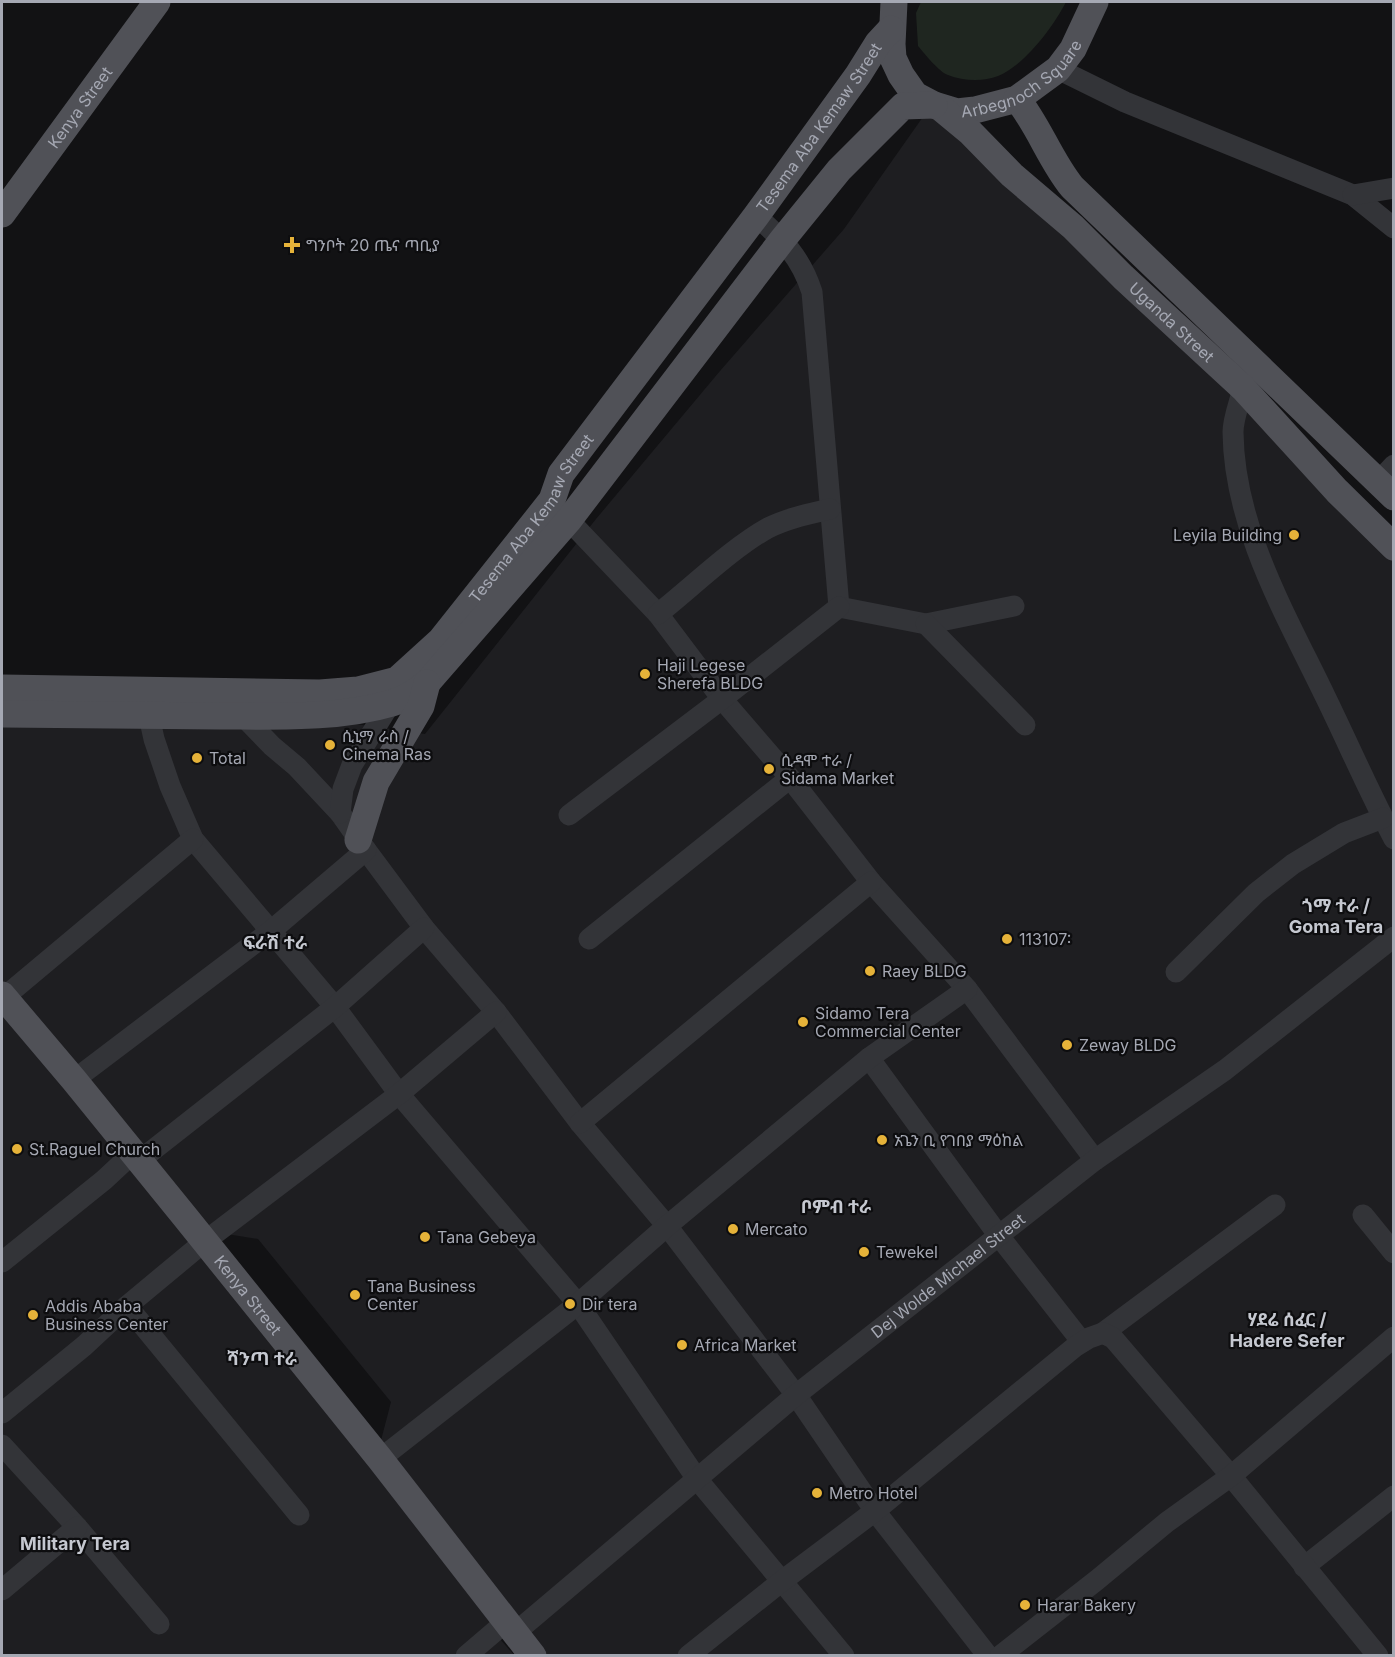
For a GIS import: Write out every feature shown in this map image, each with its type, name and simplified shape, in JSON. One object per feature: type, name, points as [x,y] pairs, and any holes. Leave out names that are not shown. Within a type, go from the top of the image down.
[{"type":"main road","name":"Kenya Street","points":[[2,214],[157,2]]},
{"type":"main road","name":"Arbegnoch Square","points":[[894,2],[891,29],[893,58],[901,75],[915,95],[937,106],[957,112],[975,110],[1017,99],[1058,69],[1073,49],[1095,2]]},
{"type":"main road","name":"Tesema Aba Kemaw Street","points":[[2,687],[243,716],[342,713],[393,692],[560,510],[561,474],[756,216],[858,75],[878,43],[891,29]]},
{"type":"main road","name":"Uganda Street","points":[[1017,99],[1031,116],[1059,171],[1072,187],[1389,481]]},
{"type":"main road","name":"Tesema Aba Kemaw Street","points":[[2,714],[358,690],[393,692],[404,699],[427,683],[560,510],[839,170],[903,106],[937,106]]},
{"type":"main road","name":"Uganda Street","points":[[937,106],[970,132],[1012,175],[1073,227],[1123,277],[1243,388],[1337,491],[1394,547]]},
{"type":"main road","points":[[362,845],[376,782],[421,706],[427,683]]},
{"type":"main road","name":"Kenya Street","points":[[2,997],[74,1080],[380,1460],[533,1656]]},
{"type":"street","points":[[1058,69],[1125,102],[1353,195],[1394,228]]},
{"type":"street","points":[[1353,195],[1394,188]]},
{"type":"street","points":[[756,216],[783,239],[805,272],[812,292],[839,607]]},
{"type":"street","points":[[1243,388],[1233,429],[1237,477],[1252,539],[1289,622],[1394,839]]},
{"type":"street","points":[[658,614],[742,546],[768,528],[792,518],[830,508]]},
{"type":"street","points":[[560,510],[658,614],[722,699],[790,778],[872,882],[967,990],[1095,1160]]},
{"type":"street","points":[[569,815],[839,607],[926,624],[1014,606]]},
{"type":"street","points":[[926,624],[1025,725]]},
{"type":"street","points":[[340,813],[343,789],[352,765],[393,692]]},
{"type":"street","points":[[149,703],[170,786],[193,838],[334,1007],[399,1094],[578,1304],[697,1479],[844,1656]]},
{"type":"street","points":[[243,716],[272,746],[297,767],[340,813],[424,928],[496,1012],[580,1123],[667,1226],[796,1395],[875,1511],[988,1656]]},
{"type":"street","points":[[589,939],[790,778]]},
{"type":"street","points":[[1176,972],[1256,893],[1293,864],[1344,833],[1383,818]]},
{"type":"street","points":[[2,997],[193,838]]},
{"type":"street","points":[[74,1080],[272,930],[362,845]]},
{"type":"street","points":[[580,1123],[872,882]]},
{"type":"street","points":[[2,1262],[104,1180],[334,1007],[424,928]]},
{"type":"street","name":"Dej Wolde Michael Street","points":[[466,1656],[511,1627],[697,1479],[796,1395],[1095,1160],[1225,1070],[1394,937]]},
{"type":"street","points":[[380,1460],[578,1304],[667,1226],[869,1058],[967,990]]},
{"type":"street","points":[[2,1413],[84,1346],[127,1306],[204,1242],[399,1094],[496,1012]]},
{"type":"street","points":[[869,1058],[999,1236],[1082,1342]]},
{"type":"street","points":[[688,1656],[875,1511],[1082,1342],[1103,1333],[1275,1204]]},
{"type":"street","points":[[1362,1215],[1394,1253]]},
{"type":"street","points":[[127,1306],[300,1515]]},
{"type":"street","points":[[1103,1333],[1113,1338],[1231,1476],[1378,1655],[1394,1642]]},
{"type":"street","points":[[1000,1656],[1167,1522],[1231,1476],[1394,1337]]},
{"type":"street","points":[[2,1445],[77,1527],[159,1624]]},
{"type":"street","points":[[1304,1567],[1394,1496]]},
{"type":"street","points":[[2,1590],[77,1527]]},
{"type":"shaded area","points":[[921,2],[1066,2],[1046,34],[1018,63],[998,76],[973,80],[960,79],[944,73],[918,46],[916,13]]},
{"type":"shaded area","points":[[925,114],[946,120],[1004,173],[1393,554],[1393,1655],[538,1656],[512,1620],[500,1639],[514,1655],[2,1656],[2,717],[342,722],[425,734],[596,519],[720,371],[844,229]],"holes":[[[202,1230],[258,1239],[391,1402],[379,1448]]]},
{"type":"place","name":"ግንቦት 20 ጤና ጣቢያ","points":[[292,245]]},
{"type":"place","name":"Leyila Building","points":[[1294,535]]},
{"type":"place","name":"Haji Legese Sherefa BLDG","points":[[645,674]]},
{"type":"place","name":"ሲኒማ ራስ / Cinema Ras","points":[[330,745]]},
{"type":"place","name":"Total","points":[[197,758]]},
{"type":"place","name":"ሲዳሞ ተራ / Sidama Market","points":[[769,769]]},
{"type":"place","name":"113107:","points":[[1007,939]]},
{"type":"place","name":"Raey BLDG","points":[[870,971]]},
{"type":"place","name":"Sidamo Tera Commercial Center","points":[[803,1022]]},
{"type":"place","name":"Zeway BLDG","points":[[1067,1045]]},
{"type":"place","name":"አጌን ቢ የገበያ ማዕከል","points":[[882,1140]]},
{"type":"place","name":"St.Raguel Church","points":[[17,1149]]},
{"type":"place","name":"Mercato","points":[[733,1229]]},
{"type":"place","name":"Tana Gebeya","points":[[425,1237]]},
{"type":"place","name":"Tewekel","points":[[864,1252]]},
{"type":"place","name":"Tana Business Center","points":[[355,1295]]},
{"type":"place","name":"Dir tera","points":[[570,1304]]},
{"type":"place","name":"Addis Ababa Business Center","points":[[33,1315]]},
{"type":"place","name":"Africa Market","points":[[682,1345]]},
{"type":"place","name":"Metro Hotel","points":[[817,1493]]},
{"type":"place","name":"Harar Bakery","points":[[1025,1605]]},
{"type":"district","name":"ጎማ ተራ / Goma Tera","points":[[1336,915]]},
{"type":"district","name":"ፍራሽ ተራ","points":[[275,942]]},
{"type":"district","name":"ቦምብ ተራ","points":[[836,1206]]},
{"type":"district","name":"ሃደሬ ሰፈር / Hadere Sefer","points":[[1287,1329]]},
{"type":"district","name":"ሻንጣ ተራ","points":[[262,1358]]},
{"type":"district","name":"Military Tera","points":[[75,1543]]}]
